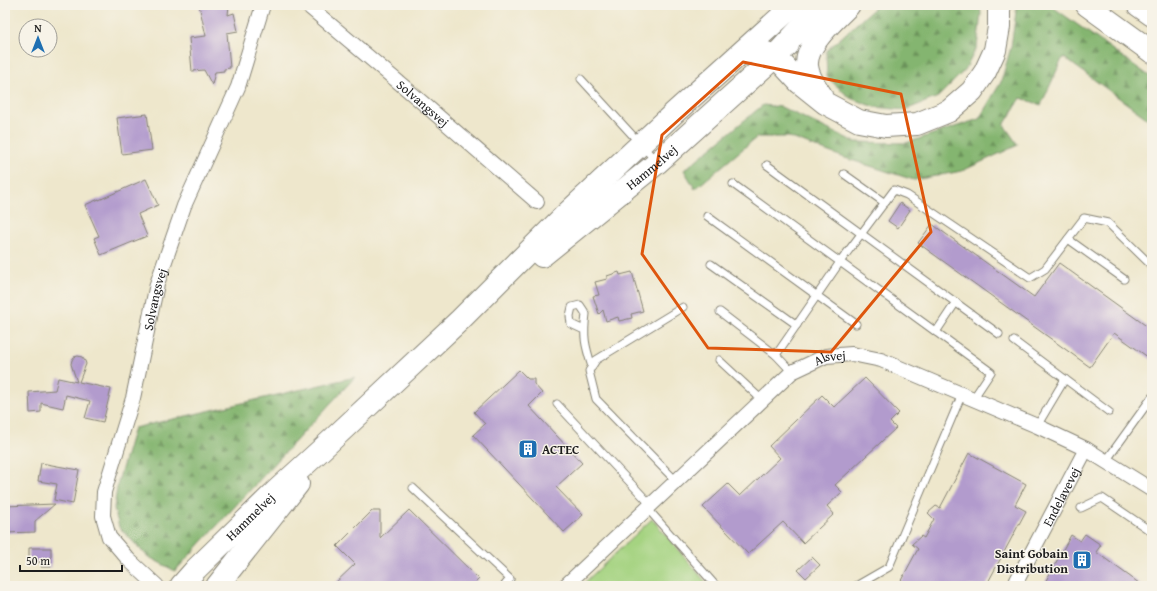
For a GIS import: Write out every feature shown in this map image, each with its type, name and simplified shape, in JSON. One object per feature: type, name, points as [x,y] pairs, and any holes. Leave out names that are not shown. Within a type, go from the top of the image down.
[{"type":"main road","name":"Hammelvej","points":[[180,586],[276,491],[460,320],[564,217],[641,144],[794,5]]},
{"type":"main road","points":[[775,56],[822,5]]},
{"type":"main road","name":"Hammelvej","points":[[460,320],[657,163],[713,114],[775,56],[836,5]]},
{"type":"main road","points":[[825,103],[810,77],[807,66],[808,56],[812,46],[849,5]]},
{"type":"main road","points":[[739,55],[750,52],[764,52],[775,56],[800,83],[825,103],[859,122],[886,126],[917,124],[949,111],[972,91],[985,72],[995,50],[999,27],[998,5]]},
{"type":"main road","points":[[1087,5],[1152,52]]},
{"type":"main road","points":[[1138,5],[1152,15]]},
{"type":"main road","name":"Hammelvej","points":[[216,586],[292,493],[321,450]]},
{"type":"main road","points":[[197,586],[276,491]]},
{"type":"street","name":"Solvangsvej","points":[[158,586],[137,569],[109,537],[103,516],[104,492],[133,398],[157,284],[184,206],[238,86],[263,5]]},
{"type":"street","name":"Solvangsvej","points":[[307,5],[537,202]]},
{"type":"street","name":"Alsvej","points":[[565,586],[792,372],[826,356],[852,354],[881,360],[1037,426],[1086,449],[1152,490]]},
{"type":"street","name":"Endelavevej","points":[[1014,586],[1086,449]]},
{"type":"lane","points":[[581,79],[657,163]]},
{"type":"lane","points":[[767,165],[999,334]]},
{"type":"lane","points":[[844,174],[885,203]]},
{"type":"lane","points":[[733,184],[991,372],[968,397],[889,567],[856,586]]},
{"type":"lane","points":[[776,355],[840,262],[894,190],[908,195],[1030,278],[1045,269],[1084,218],[1108,223],[1152,266]]},
{"type":"lane","points":[[707,216],[856,324]]},
{"type":"lane","points":[[1068,239],[1124,279]]},
{"type":"lane","points":[[711,264],[797,325]]},
{"type":"lane","points":[[936,332],[956,302]]},
{"type":"lane","points":[[676,481],[596,399],[589,371],[596,360],[683,307]]},
{"type":"lane","points":[[720,312],[776,355],[792,372]]},
{"type":"lane","points":[[584,330],[585,344],[592,367]]},
{"type":"lane","points":[[1014,341],[1109,412]]},
{"type":"lane","points":[[719,360],[762,400]]},
{"type":"lane","points":[[1037,426],[1065,379]]},
{"type":"lane","points":[[1106,461],[1152,396]]},
{"type":"lane","points":[[557,404],[649,507],[716,586]]},
{"type":"lane","points":[[412,488],[510,579],[504,586]]},
{"type":"lane","points":[[1081,508],[1102,498],[1152,532]]},
{"type":"highlighted area","points":[[743,62],[901,94],[931,232],[831,352],[708,348],[642,254],[662,135]]},
{"type":"green space","points":[[878,5],[980,5],[981,14],[977,47],[965,70],[938,97],[905,110],[874,107],[850,98],[827,77],[826,51]]},
{"type":"green space","points":[[1017,5],[1050,5],[1152,78],[1152,122],[1063,57],[1041,105],[1021,98],[1004,125],[1018,145],[962,171],[914,180],[845,158],[789,137],[757,137],[695,189],[684,170],[763,105],[781,107],[855,142],[906,143],[979,119],[1001,82],[1011,47]]},
{"type":"green space","points":[[355,377],[175,571],[147,556],[119,527],[114,508],[118,482],[134,428]]},
{"type":"green space","points":[[652,519],[709,586],[581,586]]},
{"type":"building","points":[[199,5],[229,5],[228,15],[234,13],[238,31],[227,33],[230,68],[224,69],[224,71],[215,72],[212,85],[204,70],[192,71],[189,38],[206,36]]},
{"type":"building","points":[[147,114],[152,150],[122,154],[117,118]]},
{"type":"building","points":[[146,179],[158,205],[138,214],[147,236],[101,255],[94,238],[99,236],[85,205]]},
{"type":"building","points":[[900,203],[910,210],[898,228],[888,221]]},
{"type":"building","points":[[932,224],[1034,297],[1059,263],[1152,330],[1152,360],[1114,333],[1090,367],[918,243]]},
{"type":"building","points":[[619,272],[620,275],[632,272],[643,311],[631,314],[632,318],[619,321],[618,317],[606,321],[603,310],[599,314],[593,296],[599,295],[595,282],[607,279],[607,276]]},
{"type":"building","points":[[74,357],[82,357],[86,364],[79,382],[111,389],[103,422],[85,418],[90,401],[66,395],[63,408],[41,403],[41,412],[30,413],[29,392],[55,390],[58,378],[77,382],[71,364]]},
{"type":"building","name":"ACTEC","points":[[519,370],[528,379],[534,379],[534,384],[542,393],[529,406],[582,463],[556,487],[583,515],[564,532],[473,435],[485,424],[474,412]]},
{"type":"building","points":[[865,378],[899,413],[890,422],[896,428],[835,485],[842,492],[827,506],[834,514],[803,543],[783,522],[748,554],[703,507],[728,484],[740,496],[780,458],[769,446],[822,395],[834,407]]},
{"type":"building","points":[[969,453],[1026,484],[1015,505],[1026,511],[986,586],[898,586],[918,549],[912,544],[921,536],[924,538],[934,519],[928,513],[936,506],[940,508]]},
{"type":"building","points":[[41,463],[79,470],[73,504],[54,500],[57,484],[38,481]]},
{"type":"building","points":[[55,504],[35,521],[35,532],[5,533],[5,506]]},
{"type":"building","points":[[409,510],[479,579],[472,586],[332,586],[355,564],[337,546],[372,511],[380,511],[380,538]]},
{"type":"building","name":"Saint Gobain Distribution","points":[[1085,534],[1101,545],[1096,552],[1143,586],[1043,586],[1071,535],[1080,541]]},
{"type":"building","points":[[29,548],[51,548],[51,567],[41,567],[41,562],[29,562]]},
{"type":"building","points":[[812,557],[820,565],[806,578],[798,570]]},
{"type":"place","name":"ACTEC","points":[[528,449]]},
{"type":"place","name":"Saint Gobain Distribution","points":[[1082,560]]}]
